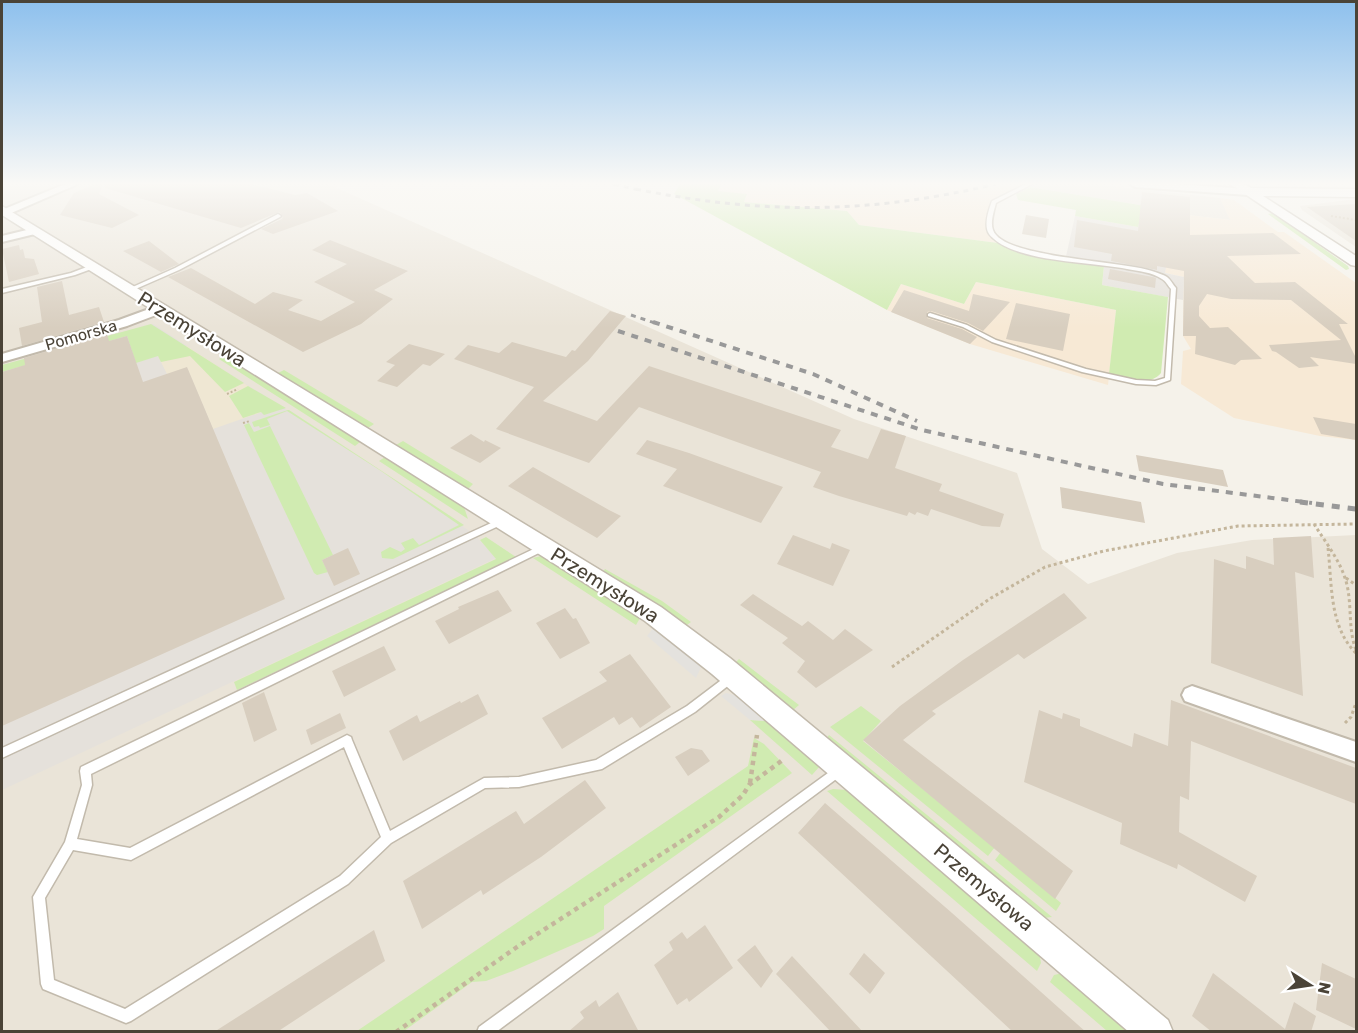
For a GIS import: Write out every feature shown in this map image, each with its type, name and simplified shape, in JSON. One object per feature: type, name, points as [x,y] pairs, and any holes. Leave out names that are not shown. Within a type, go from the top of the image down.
[{"type":"street","points":[[2,239],[30,232]]},
{"type":"street","name":"Przemysłowa","points":[[37,232],[653,614],[733,676],[1156,1032]]},
{"type":"street","points":[[1314,232],[1356,262]]},
{"type":"street","name":"Pomorska","points":[[2,357],[132,321],[160,309]]},
{"type":"street","points":[[1192,694],[1356,752]]},
{"type":"lane","points":[[129,290],[180,268],[247,232]]},
{"type":"lane","points":[[930,315],[968,327],[993,341],[1116,380],[1149,385],[1168,379],[1174,289],[1170,280],[1156,273],[1016,249],[993,236],[991,232]]},
{"type":"lane","points":[[2,291],[73,274],[92,267]]},
{"type":"lane","points":[[2,753],[502,521]]},
{"type":"lane","points":[[544,547],[85,771],[87,785],[70,844],[39,897],[48,984],[126,1016],[344,880],[387,839],[484,783],[519,782],[598,765],[691,709],[733,676]]},
{"type":"lane","points":[[70,844],[130,854],[347,740],[387,839]]},
{"type":"lane","points":[[484,1032],[842,768]]},
{"type":"path","points":[[227,394],[238,389]]},
{"type":"path","points":[[243,423],[250,421]]},
{"type":"path","points":[[892,668],[991,598],[1045,567],[1104,551],[1220,528],[1254,524],[1356,524]]},
{"type":"path","points":[[1314,524],[1344,577],[1350,631],[1356,652]]},
{"type":"path","points":[[1328,546],[1338,628],[1346,645],[1356,652]]},
{"type":"path","points":[[1344,577],[1356,585]]},
{"type":"path","points":[[1345,723],[1352,717],[1356,703]]},
{"type":"path","points":[[749,785],[757,735]]},
{"type":"path","points":[[396,1032],[537,934],[657,855],[693,835],[738,800],[749,785],[784,759]]},
{"type":"shaded area","points":[[2,232],[436,232],[854,419],[1017,473],[1042,549],[1088,584],[1177,553],[1252,540],[1356,535],[1356,1031],[2,1032]]},
{"type":"shaded area","points":[[915,232],[988,232],[998,243]]},
{"type":"shaded area","points":[[1071,232],[1145,232],[1167,262],[1165,273],[1184,277],[1183,300],[1102,285],[1104,266],[1065,261]]},
{"type":"shaded area","points":[[1169,232],[1284,232],[1356,283],[1356,440],[1320,436],[1234,418],[1181,384],[1183,351],[1191,349],[1183,336],[1184,277],[1165,273]]},
{"type":"shaded area","points":[[1334,232],[1356,232],[1356,247]]},
{"type":"shaded area","points":[[976,282],[1116,310],[1108,385],[970,344],[887,310],[901,284],[964,304]]},
{"type":"shaded area","points":[[153,324],[381,471],[474,534],[496,558],[2,790],[2,365]]},
{"type":"shaded area","points":[[187,346],[279,406],[213,429],[187,368],[167,374],[158,356]]},
{"type":"shaded area","points":[[654,627],[702,665],[696,678],[647,636]]},
{"type":"shaded area","points":[[726,693],[738,696],[768,721],[750,720],[721,696]]},
{"type":"green space","points":[[744,232],[915,232],[998,243],[1017,251],[1104,266],[1102,285],[1168,297],[1161,373],[1156,378],[1143,381],[1129,380],[1109,374],[1116,310],[976,282],[964,304],[901,284],[887,310]]},
{"type":"green space","points":[[1293,232],[1300,232],[1348,266],[1349,269],[1346,270]]},
{"type":"green space","points":[[151,324],[244,383],[225,392],[190,356],[161,362],[158,356],[136,363],[127,336],[2,372],[2,365]]},
{"type":"green space","points":[[224,356],[360,442],[355,446],[219,359]]},
{"type":"green space","points":[[284,370],[374,424],[368,428],[278,373]]},
{"type":"green space","points":[[248,386],[286,408],[264,415],[261,412],[243,418],[229,396]]},
{"type":"green space","points":[[289,410],[464,525],[393,559],[382,558],[381,552],[390,547],[401,552],[405,549],[401,543],[413,538],[419,545],[459,525],[381,471],[287,411],[267,419],[270,425],[254,427],[252,422]]},
{"type":"green space","points":[[249,423],[254,432],[270,426],[333,555],[322,560],[328,572],[317,575],[314,573],[244,425]]},
{"type":"green space","points":[[403,441],[473,484],[468,489],[396,445]]},
{"type":"green space","points":[[385,457],[464,507],[468,519],[379,461]]},
{"type":"green space","points":[[486,537],[516,557],[237,690],[234,682],[496,559],[480,540]]},
{"type":"green space","points":[[541,556],[640,618],[636,625],[533,558]]},
{"type":"green space","points":[[605,569],[662,601],[691,622],[687,625],[603,572]]},
{"type":"green space","points":[[739,659],[799,705],[792,711],[735,663]]},
{"type":"green space","points":[[861,706],[881,721],[863,741],[995,847],[988,856],[830,727]]},
{"type":"green space","points":[[750,720],[768,721],[820,766],[812,775]]},
{"type":"green space","points":[[829,735],[1052,917],[1044,918],[826,739]]},
{"type":"green space","points":[[754,738],[764,744],[792,773],[604,906],[604,929],[513,971],[486,981],[472,982],[404,1031],[357,1031],[748,766]]},
{"type":"green space","points":[[847,790],[1039,952],[1041,963],[1037,971],[827,791]]},
{"type":"green space","points":[[1001,852],[1061,903],[1056,911],[995,860]]},
{"type":"green space","points":[[1063,973],[1134,1031],[1107,1031],[1050,982],[1054,975]]},
{"type":"building","points":[[1022,232],[1047,232],[1046,238],[1022,234]]},
{"type":"building","points":[[1076,232],[1190,232],[1190,235],[1273,233],[1301,254],[1227,256],[1255,283],[1295,282],[1348,324],[1339,324],[1356,358],[1356,364],[1310,357],[1319,366],[1299,368],[1272,351],[1269,345],[1341,340],[1291,300],[1231,299],[1207,294],[1199,306],[1199,316],[1210,328],[1228,327],[1262,359],[1241,360],[1235,365],[1195,354],[1196,336],[1183,336],[1184,271],[1157,266],[1157,270],[1111,261],[1112,254],[1074,247]]},
{"type":"building","points":[[1343,232],[1356,232],[1356,241]]},
{"type":"building","points":[[330,240],[408,271],[374,290],[393,299],[361,324],[303,352],[168,277],[191,268],[255,304],[273,292],[303,300],[288,310],[321,321],[355,302],[314,282],[347,264],[312,250]]},
{"type":"building","points":[[149,241],[179,264],[161,272],[123,251]]},
{"type":"building","points":[[19,245],[20,250],[23,249],[25,258],[34,259],[39,274],[9,282],[2,249]]},
{"type":"building","points":[[1110,269],[1156,278],[1155,288],[1108,279]]},
{"type":"building","points":[[62,281],[69,315],[99,307],[104,322],[22,346],[19,328],[42,322],[37,287]]},
{"type":"building","points":[[904,290],[969,311],[973,294],[1010,302],[983,331],[968,323],[931,311],[927,312],[927,318],[962,329],[977,337],[970,344],[891,312]]},
{"type":"building","points":[[1016,303],[1070,314],[1063,351],[1006,339]]},
{"type":"building","points":[[610,311],[626,316],[588,361],[543,401],[597,421],[649,366],[841,430],[831,447],[868,459],[881,429],[906,436],[895,468],[942,484],[939,491],[1004,514],[1000,527],[982,526],[931,509],[928,516],[909,512],[907,516],[839,496],[813,487],[821,472],[639,407],[589,463],[496,429],[534,387],[454,359],[468,345],[499,353],[512,342],[566,357],[572,350],[575,351]]},
{"type":"building","points":[[107,334],[109,341],[127,336],[143,382],[187,367],[285,599],[2,726],[2,372],[25,365],[24,358]]},
{"type":"building","points":[[409,344],[445,354],[430,366],[423,364],[397,387],[377,381],[395,365],[386,362]]},
{"type":"building","points":[[1313,417],[1356,424],[1356,440],[1321,434]]},
{"type":"building","points":[[471,434],[501,448],[480,463],[450,448]]},
{"type":"building","points":[[647,440],[783,487],[761,523],[663,486],[677,469],[636,454]]},
{"type":"building","points":[[1136,455],[1223,470],[1228,487],[1139,471]]},
{"type":"building","points":[[533,467],[621,516],[597,538],[508,486]]},
{"type":"building","points":[[1060,487],[1141,502],[1145,523],[1062,508]]},
{"type":"building","points":[[793,535],[830,549],[832,543],[850,550],[833,586],[777,564]]},
{"type":"building","points":[[1311,536],[1314,578],[1295,572],[1303,696],[1211,663],[1214,559],[1246,569],[1246,556],[1274,565],[1273,538]]},
{"type":"building","points":[[348,548],[360,574],[334,586],[322,560]]},
{"type":"building","points":[[498,590],[512,611],[449,644],[435,621],[459,609],[458,607]]},
{"type":"building","points":[[1064,593],[1087,618],[1024,659],[1018,654],[932,711],[936,714],[903,740],[1073,871],[1055,899],[863,740],[900,706],[963,660]]},
{"type":"building","points":[[753,594],[802,626],[808,621],[833,640],[845,629],[873,650],[816,688],[797,672],[805,661],[782,643],[788,638],[740,605]]},
{"type":"building","points":[[565,608],[573,619],[576,618],[590,643],[560,659],[536,623]]},
{"type":"building","points":[[384,646],[396,670],[344,697],[332,671]]},
{"type":"building","points":[[630,654],[671,707],[640,728],[632,717],[619,725],[614,717],[562,749],[542,718],[607,681],[599,672]]},
{"type":"building","points":[[264,692],[277,730],[254,742],[242,703]]},
{"type":"building","points":[[478,694],[488,714],[403,761],[389,731],[417,715],[420,722]]},
{"type":"building","points":[[1171,700],[1356,768],[1356,804],[1191,741],[1189,800],[1180,796],[1179,832],[1257,876],[1245,902],[1178,864],[1177,869],[1120,844],[1122,823],[1024,782],[1039,710],[1062,719],[1063,713],[1080,719],[1080,726],[1132,747],[1134,733],[1168,746]]},
{"type":"building","points":[[340,713],[346,728],[311,745],[306,730]]},
{"type":"building","points":[[691,748],[702,750],[710,761],[688,776],[675,757]]},
{"type":"building","points":[[585,780],[606,808],[541,857],[483,895],[481,890],[422,929],[403,881],[516,811],[524,824]]},
{"type":"building","points":[[825,803],[1086,1032],[1013,1032],[798,833]]},
{"type":"building","points":[[705,925],[733,968],[689,1002],[687,998],[677,1005],[654,965],[673,950],[669,942],[682,932],[687,939]]},
{"type":"building","points":[[374,930],[385,961],[277,1032],[214,1032]]},
{"type":"building","points":[[755,945],[773,971],[761,988],[737,960]]},
{"type":"building","points":[[864,953],[885,973],[870,994],[849,974]]},
{"type":"building","points":[[792,956],[863,1032],[831,1032],[776,974]]},
{"type":"building","points":[[1322,963],[1356,979],[1356,1029],[1316,1010]]},
{"type":"building","points":[[1213,973],[1285,1029],[1294,1002],[1316,1016],[1311,1032],[1212,1032],[1192,1016]]},
{"type":"building","points":[[618,992],[639,1032],[568,1032],[584,1018],[580,1012],[596,1000],[599,1007]]},
{"type":"railway","points":[[631,315],[658,324]]},
{"type":"railway","points":[[653,322],[813,374],[917,421]]},
{"type":"railway","points":[[618,331],[922,430],[1163,484],[1312,503]]},
{"type":"railway","points":[[1300,502],[1356,509]]}]
